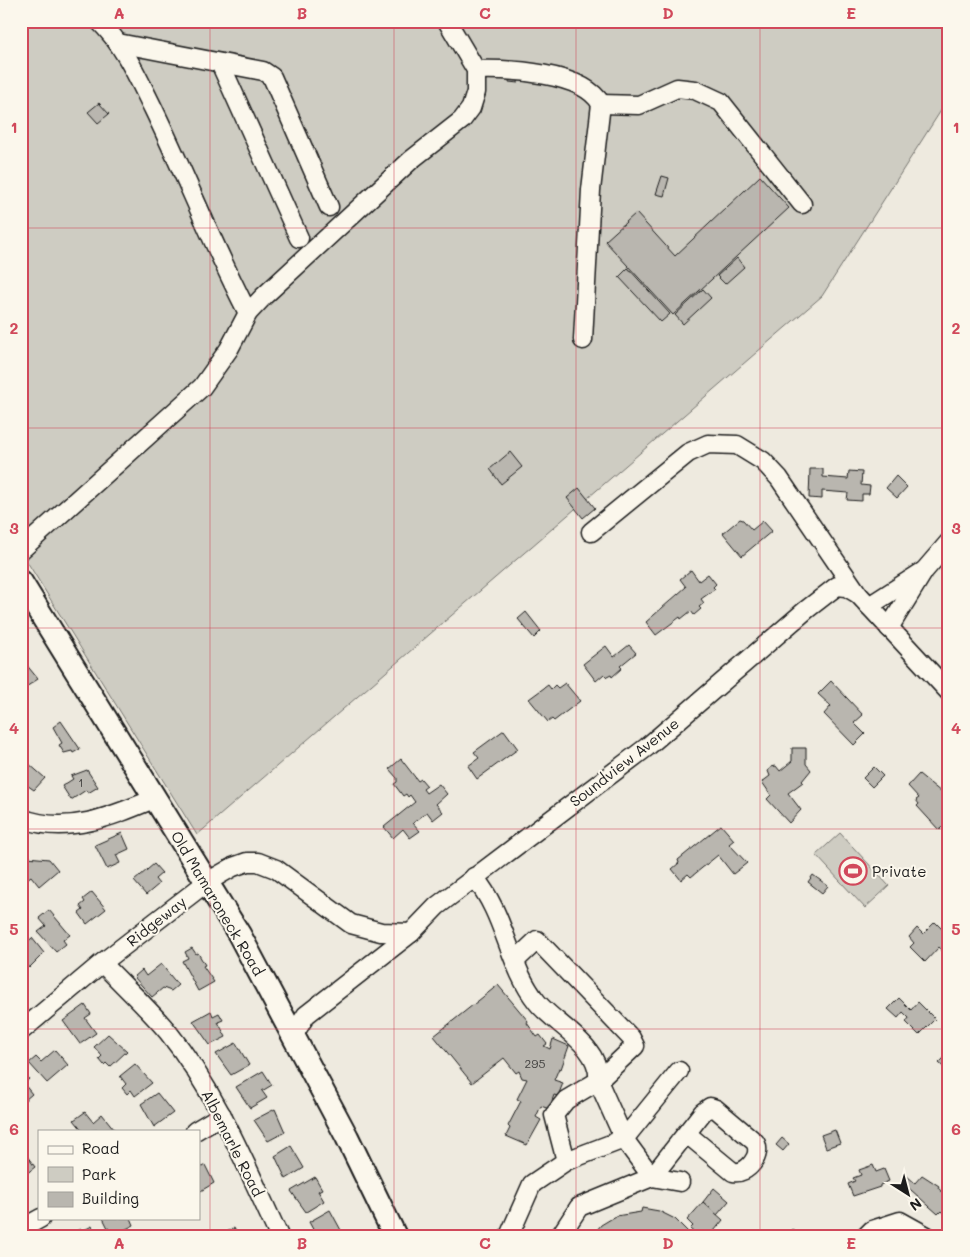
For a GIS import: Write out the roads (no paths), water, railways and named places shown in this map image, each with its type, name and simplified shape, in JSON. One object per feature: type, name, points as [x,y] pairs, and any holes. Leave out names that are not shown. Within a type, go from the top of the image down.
[{"type":"main road","name":"Old Mamaroneck Road","points":[[21,582],[239,934],[395,1236]]},
{"type":"street","points":[[99,21],[128,58],[171,145],[248,313]]},
{"type":"street","points":[[21,550],[202,387],[229,350],[248,313],[264,296],[411,160],[462,120],[471,108],[476,92],[476,70],[447,21]]},
{"type":"street","points":[[118,43],[263,71],[272,78],[329,207]]},
{"type":"street","points":[[220,63],[299,238]]},
{"type":"street","points":[[476,70],[513,69],[553,77],[588,89],[597,96],[601,104],[591,190],[583,340]]},
{"type":"street","points":[[601,104],[639,106],[677,88],[695,90],[721,102],[802,204]]},
{"type":"street","points":[[591,532],[688,453],[708,444],[738,445],[763,461],[779,478],[863,600],[924,571]]},
{"type":"street","points":[[889,628],[924,571],[949,542]]},
{"type":"street","name":"Soundview Avenue","points":[[293,1036],[306,1015],[410,932],[437,906],[647,747],[806,610],[837,586],[846,587],[863,600],[949,692]]},
{"type":"street","points":[[21,818],[34,822],[68,824],[91,822],[115,815],[156,798]]},
{"type":"street","name":"Ridgeway","points":[[21,1031],[102,963],[208,882],[233,867],[247,862],[258,862],[276,869],[333,913],[351,924],[381,932],[410,932]]},
{"type":"street","points":[[474,877],[486,891],[515,957],[522,981],[538,1004],[590,1054],[599,1074],[598,1080],[624,1139],[652,1177],[680,1182]]},
{"type":"street","points":[[515,957],[537,940],[631,1038],[635,1046],[598,1080],[566,1100],[554,1115],[566,1161]]},
{"type":"street","name":"Albemarle Road","points":[[102,963],[168,1032],[222,1115],[279,1236]]},
{"type":"street","points":[[509,1236],[532,1184],[566,1161],[624,1139],[679,1071]]},
{"type":"street","points":[[197,1130],[222,1115]]},
{"type":"street","points":[[560,1236],[579,1207],[652,1177],[687,1134]]},
{"type":"street","points":[[21,1229],[38,1220]]},
{"type":"street","points":[[866,1236],[872,1230],[900,1221],[927,1236]]},
{"type":"place","name":"Private","points":[[853,871]]}]
